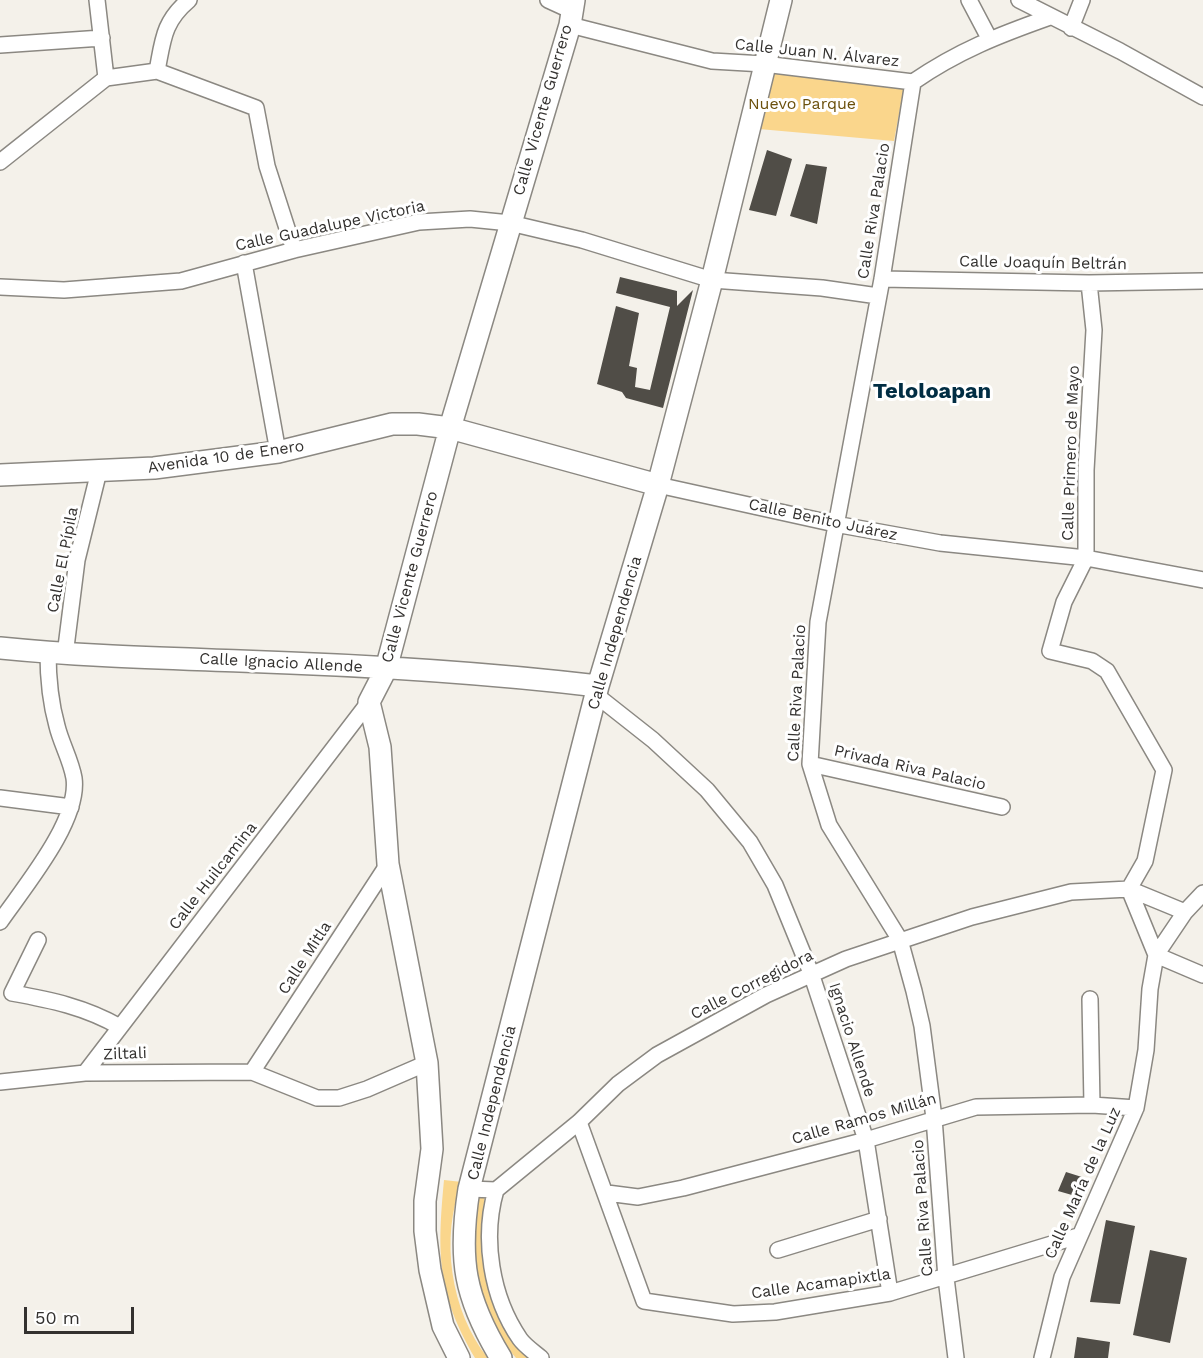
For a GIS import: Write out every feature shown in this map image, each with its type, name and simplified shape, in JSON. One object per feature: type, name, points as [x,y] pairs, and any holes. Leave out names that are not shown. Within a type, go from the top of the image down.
[{"type":"main road","name":"Calle Independencia","points":[[501,1358],[476,1312],[465,1268],[462,1233],[470,1190],[597,690],[658,484],[712,280],[781,0]]},
{"type":"main road","name":"Calle Vicente Guerrero","points":[[369,702],[386,669],[450,428],[572,12]]},
{"type":"main road","name":"Avenida 10 de Enero","points":[[0,475],[154,468],[278,452],[392,424],[418,423],[450,428]]},
{"type":"main road","name":"Calle Benito Juárez","points":[[450,428],[658,484]]},
{"type":"main road","name":"Calle Ignacio Allende","points":[[0,648],[56,654],[528,677],[597,690]]},
{"type":"main road","points":[[369,702],[380,747],[388,864],[427,1063],[432,1149],[425,1201],[425,1231],[430,1270],[443,1326],[459,1358]]},
{"type":"street","points":[[97,0],[106,78]]},
{"type":"street","points":[[157,71],[163,34],[175,12],[189,0]]},
{"type":"street","name":"Calle Juan N. Álvarez","points":[[548,0],[572,12],[712,61],[764,64],[914,82],[947,58],[988,38],[1050,17]]},
{"type":"street","points":[[969,0],[988,38]]},
{"type":"street","points":[[1018,0],[1120,51],[1203,97]]},
{"type":"street","points":[[1071,28],[1082,0]]},
{"type":"street","points":[[0,45],[102,38]]},
{"type":"street","points":[[0,162],[106,78],[157,71],[256,108],[267,166],[294,250]]},
{"type":"street","name":"Calle Riva Palacio","points":[[914,82],[882,279],[818,622],[810,765],[828,825],[900,940],[922,1026],[934,1118],[946,1278],[956,1358]]},
{"type":"street","name":"Calle Guadalupe Victoria","points":[[0,287],[64,290],[182,280],[294,250],[419,222],[470,219],[510,223],[582,240],[712,280],[822,288],[878,296]]},
{"type":"street","points":[[244,263],[278,452]]},
{"type":"street","name":"Calle Joaquín Beltrán","points":[[882,279],[1089,283],[1203,281]]},
{"type":"street","name":"Calle Primero de Mayo","points":[[1089,283],[1094,330],[1086,470],[1086,558],[1064,602],[1050,651],[1092,661],[1107,671],[1164,770],[1145,861],[1129,889]]},
{"type":"street","name":"Calle El Pípila","points":[[71,807],[74,779],[56,725],[48,684],[99,471]]},
{"type":"street","name":"Calle Benito Juárez","points":[[658,484],[835,524],[940,543],[1086,558],[1203,580]]},
{"type":"street","name":"Ignacio Allende","points":[[597,690],[707,790],[750,842],[775,885],[811,973],[867,1140],[890,1293]]},
{"type":"street","name":"Calle Huilcamina","points":[[85,1073],[369,702]]},
{"type":"street","name":"Privada Riva Palacio","points":[[810,765],[1002,807]]},
{"type":"street","points":[[0,798],[71,807],[47,853],[0,922]]},
{"type":"street","name":"Calle Mitla","points":[[252,1072],[388,864]]},
{"type":"street","points":[[1129,889],[1185,912]]},
{"type":"street","points":[[1129,889],[1156,955],[1203,975]]},
{"type":"street","name":"Calle Corregidora","points":[[496,1190],[579,1122],[618,1084],[657,1055],[811,973],[900,940],[1022,903],[1071,892],[1129,889]]},
{"type":"street","name":"Calle María de la Luz","points":[[1042,1358],[1062,1277],[1136,1108],[1146,1050],[1150,988],[1156,955],[1185,912],[1203,893]]},
{"type":"street","points":[[38,940],[12,993],[66,1003],[95,1012],[120,1027]]},
{"type":"street","points":[[1090,999],[1092,1105]]},
{"type":"street","points":[[252,1072],[317,1098],[339,1098],[367,1089],[427,1063]]},
{"type":"street","name":"Ziltali","points":[[0,1082],[85,1073],[252,1072]]},
{"type":"street","name":"Calle Ramos Millán","points":[[607,1193],[638,1197],[684,1188],[867,1140],[975,1107],[1092,1105],[1136,1108]]},
{"type":"street","name":"Calle Acamapixtla","points":[[579,1122],[607,1193],[635,1282],[644,1301],[733,1314],[775,1312],[890,1293],[946,1278],[1078,1236]]},
{"type":"street","points":[[470,1190],[496,1190],[491,1209],[489,1242],[493,1276],[506,1312],[521,1340],[541,1358]]},
{"type":"street","points":[[778,1250],[879,1220]]},
{"type":"green space","name":"Nuevo Parque","points":[[775,72],[904,87],[894,141],[759,129]]},
{"type":"green space","points":[[444,1180],[462,1182],[451,1226],[452,1273],[465,1318],[488,1358],[475,1358],[462,1335],[447,1293],[441,1252]]},
{"type":"green space","points":[[485,1194],[483,1237],[487,1282],[502,1325],[514,1343],[529,1358],[516,1358],[503,1341],[492,1322],[478,1282],[474,1239],[479,1197]]},
{"type":"building","points":[[767,150],[792,159],[776,216],[749,210]]},
{"type":"building","points":[[806,164],[827,167],[817,224],[790,216]]},
{"type":"building","points":[[620,277],[677,291],[677,306],[693,290],[663,408],[626,398],[622,392],[597,384],[616,306],[639,313],[629,366],[637,368],[635,387],[650,390],[670,307],[616,293]]},
{"type":"building","points":[[1066,1172],[1085,1178],[1079,1197],[1058,1191]]},
{"type":"building","points":[[1106,1220],[1135,1226],[1120,1304],[1090,1302]]},
{"type":"building","points":[[1150,1250],[1187,1258],[1170,1343],[1133,1335]]},
{"type":"building","points":[[1077,1337],[1110,1342],[1108,1358],[1074,1358]]},
{"type":"district","name":"Teloloapan","points":[[932,392]]}]
